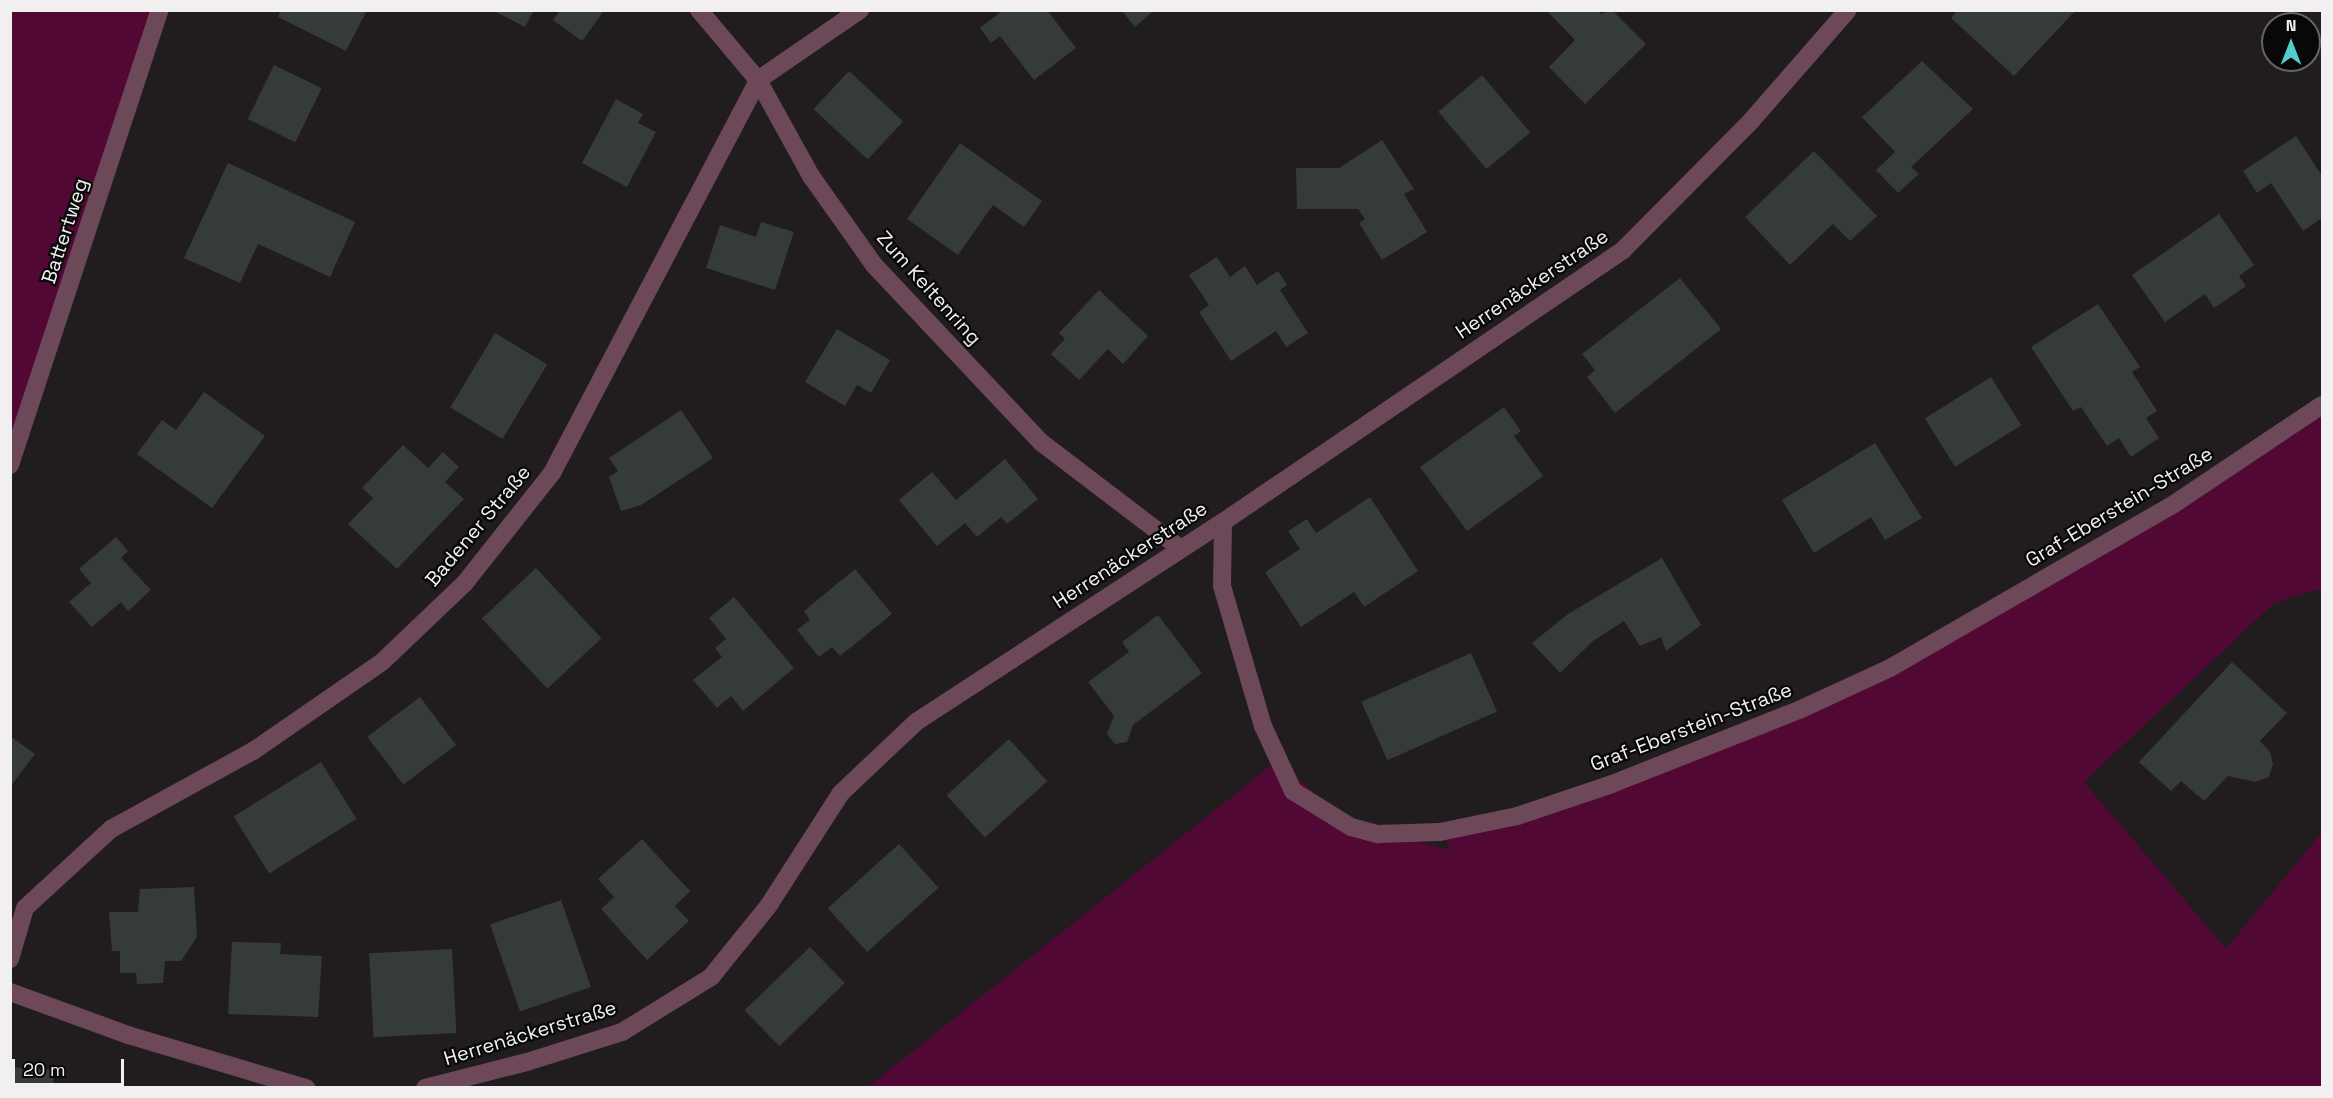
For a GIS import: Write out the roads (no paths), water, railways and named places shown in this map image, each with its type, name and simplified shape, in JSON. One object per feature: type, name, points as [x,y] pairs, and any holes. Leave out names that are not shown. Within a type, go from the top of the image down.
[{"type":"street","name":"Battertweg","points":[[10,465],[160,10]]},
{"type":"street","name":"Zum Keltenring","points":[[699,10],[758,80],[811,176],[874,265],[1042,443],[1180,548]]},
{"type":"street","name":"Badener Straße","points":[[10,959],[25,908],[111,830],[253,751],[382,662],[464,584],[552,473],[758,80],[860,10]]},
{"type":"street","name":"Herrenäckerstraße","points":[[425,1088],[622,1032],[711,977],[769,905],[841,793],[916,722],[1223,522],[1623,250],[1751,121],[1848,10]]},
{"type":"street","name":"Graf-Eberstein-Straße","points":[[1223,522],[1222,586],[1263,726],[1293,792],[1351,827],[1378,834],[1440,832],[1517,816],[1612,784],[1799,710],[1890,668],[2174,504],[2322,405]]},
{"type":"street","points":[[10,992],[128,1035],[306,1088]]}]
